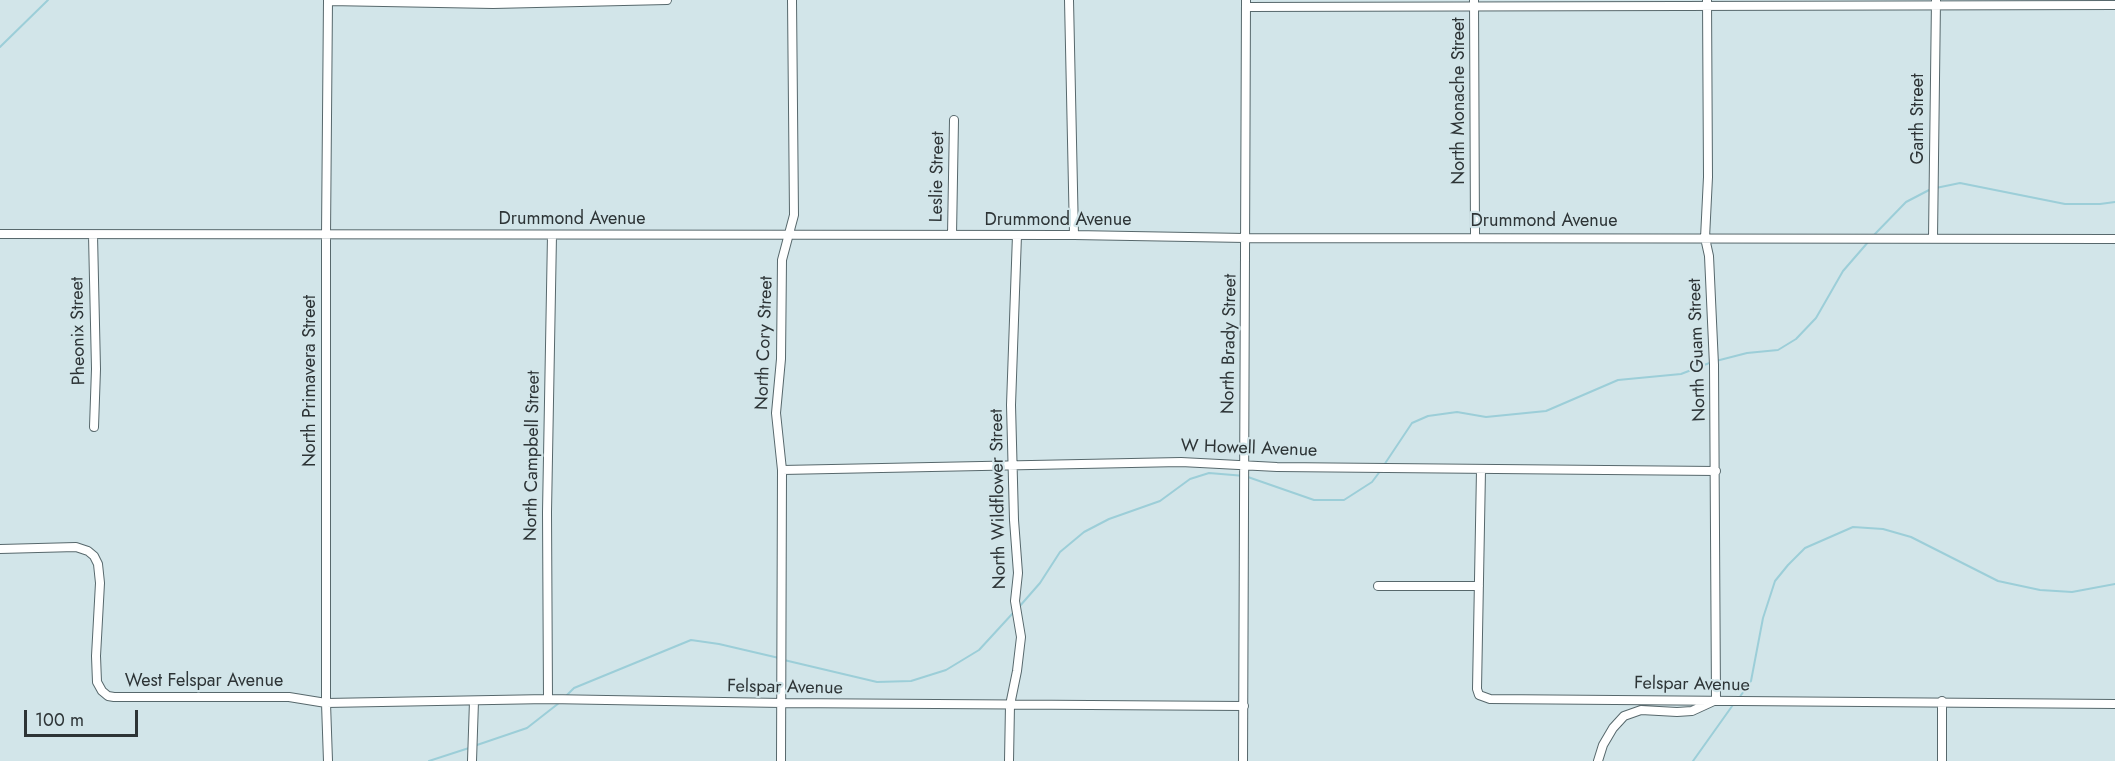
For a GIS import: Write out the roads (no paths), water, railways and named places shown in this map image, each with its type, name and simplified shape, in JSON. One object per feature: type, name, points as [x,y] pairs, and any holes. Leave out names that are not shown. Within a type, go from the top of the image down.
[{"type":"street","points":[[328,0],[492,4],[667,0]]},
{"type":"street","name":"North Primavera Street","points":[[328,0],[326,235],[328,761]]},
{"type":"street","name":"North Cory Street","points":[[781,761],[782,471],[776,413],[781,359],[782,260],[794,215],[792,0]]},
{"type":"street","points":[[1069,0],[1074,235]]},
{"type":"street","name":"North Monache Street","points":[[1474,3],[1475,237]]},
{"type":"street","name":"North Guam Street","points":[[1707,3],[1708,177],[1705,238],[1709,256],[1716,471],[1716,700]]},
{"type":"street","name":"Garth Street","points":[[1933,238],[1936,3]]},
{"type":"street","points":[[1246,4],[2115,5]]},
{"type":"street","name":"North Brady Street","points":[[1243,761],[1246,4]]},
{"type":"street","name":"Leslie Street","points":[[952,236],[954,120]]},
{"type":"street","name":"Drummond Avenue","points":[[0,234],[2115,239]]},
{"type":"street","name":"Pheonix Street","points":[[93,235],[96,369],[94,427]]},
{"type":"street","name":"North Campbell Street","points":[[548,699],[547,513],[552,235]]},
{"type":"street","name":"North Wildflower Street","points":[[1009,761],[1010,705],[1021,637],[1015,601],[1018,573],[1011,405],[1017,235]]},
{"type":"street","name":"W Howell Avenue","points":[[782,471],[1181,462],[1277,467],[1716,471]]},
{"type":"street","points":[[1378,585],[1479,585],[1481,470]]},
{"type":"street","name":"West Felspar Avenue","points":[[0,549],[76,547],[94,556],[98,564],[100,583],[97,682],[108,696],[289,697],[326,703]]},
{"type":"street","name":"Felspar Avenue","points":[[1479,585],[1478,689],[1479,695],[1490,699],[2115,704]]},
{"type":"street","name":"Felspar Avenue","points":[[326,703],[548,699],[1244,706]]},
{"type":"street","points":[[472,761],[474,700]]},
{"type":"street","points":[[1598,761],[1608,736],[1624,716],[1641,710],[1692,711],[1716,700]]},
{"type":"street","points":[[1942,701],[1942,761]]},
{"type":"waterway","points":[[0,47],[48,0]]},
{"type":"waterway","points":[[1872,237],[1906,202],[1931,189],[1960,183],[2065,204],[2115,202]]},
{"type":"waterway","points":[[1384,465],[1412,423],[1428,416],[1457,412],[1486,417],[1546,411],[1618,380],[1681,374],[1712,362],[1747,353],[1778,350],[1796,339],[1816,318],[1843,271],[1869,241]]},
{"type":"waterway","points":[[1019,607],[1040,583],[1060,552],[1084,532],[1109,519],[1160,501],[1190,479],[1209,473],[1245,476],[1314,500],[1344,500],[1372,482],[1381,470]]},
{"type":"waterway","points":[[1739,698],[1751,681],[1763,618],[1775,581],[1805,548],[1853,527],[1883,529],[1911,537],[1998,581],[2040,590],[2072,592],[2115,584]]},
{"type":"waterway","points":[[784,660],[877,682],[911,681],[946,670],[979,650],[1013,613]]},
{"type":"waterway","points":[[565,697],[574,688],[691,640],[779,658]]},
{"type":"waterway","points":[[1693,761],[1735,702]]},
{"type":"waterway","points":[[474,746],[527,728],[559,703]]},
{"type":"waterway","points":[[429,761],[469,748]]}]
